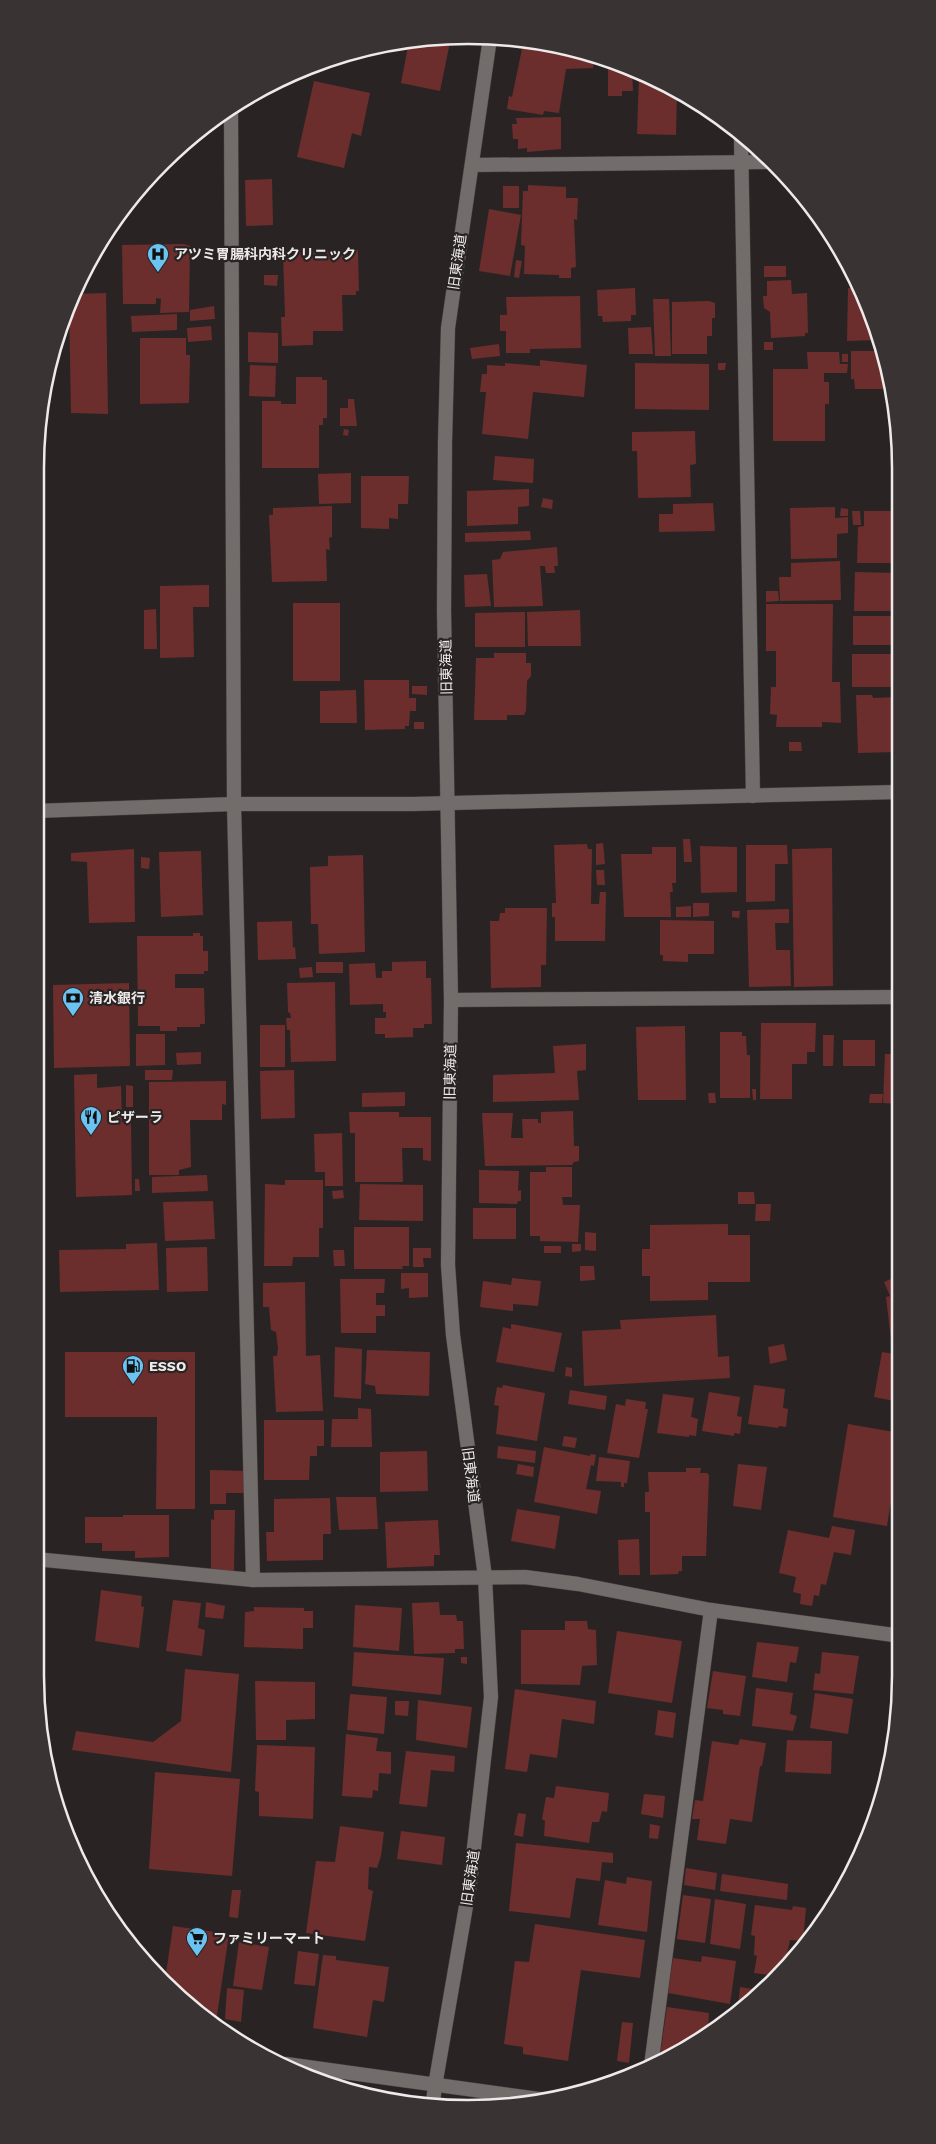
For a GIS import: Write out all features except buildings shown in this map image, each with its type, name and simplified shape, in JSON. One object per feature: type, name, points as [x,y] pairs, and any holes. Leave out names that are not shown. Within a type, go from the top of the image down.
[{"type":"street","name":"旧東海道","points":[[433,2099],[470,1883],[491,1697],[485,1577],[453,1335],[448,1265],[451,1000],[444,600],[448,328],[489,45]]},
{"type":"street","points":[[231,116],[234,804],[253,1580]]},
{"type":"street","points":[[741,143],[752,796]]},
{"type":"street","points":[[472,165],[762,162]]},
{"type":"street","points":[[44,812],[234,804],[448,802],[892,792]]},
{"type":"street","points":[[451,1000],[892,997]]},
{"type":"street","points":[[44,1560],[253,1580],[525,1577],[578,1584],[711,1610],[892,1635]]},
{"type":"street","points":[[652,2058],[711,1610]]},
{"type":"street","points":[[303,2066],[523,2097]]},
{"type":"place","name":"アツミ胃腸科内科クリニック","points":[[158,273]]},
{"type":"place","name":"清水銀行","points":[[73,1017]]},
{"type":"place","name":"ピザーラ","points":[[91,1136]]},
{"type":"place","name":"ESSO","points":[[133,1385]]},
{"type":"place","name":"ファミリーマート","points":[[197,1957]]}]
